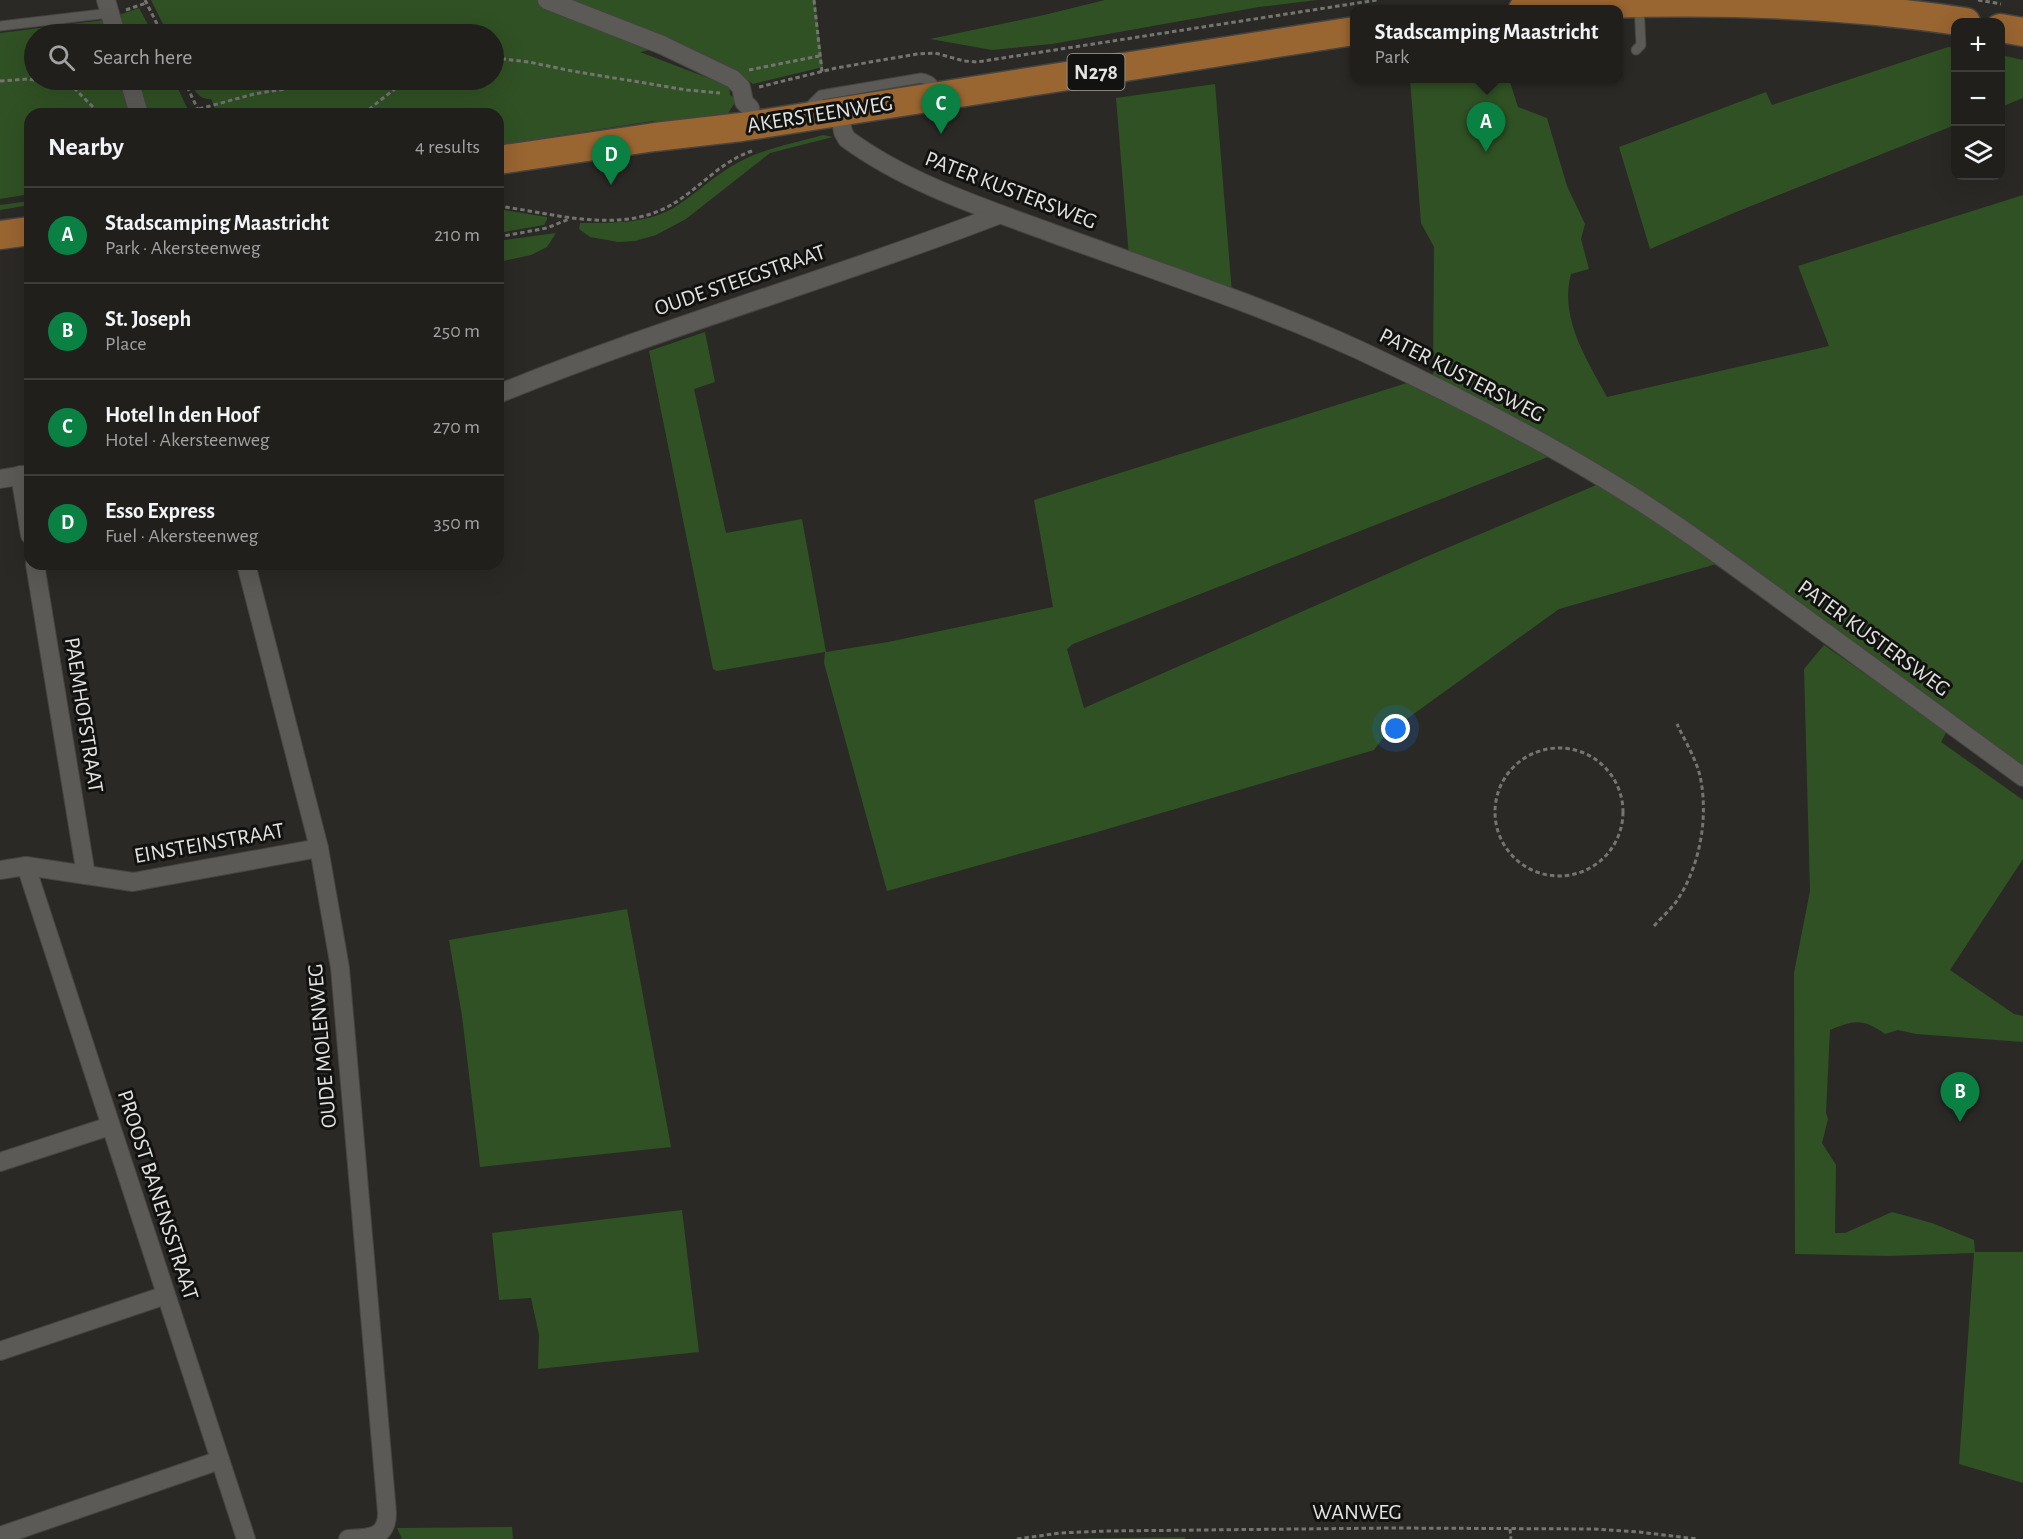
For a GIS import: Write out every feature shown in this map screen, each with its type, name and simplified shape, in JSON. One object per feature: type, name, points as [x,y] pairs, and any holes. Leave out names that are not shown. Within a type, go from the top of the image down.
[{"type":"main road","points":[[1600,5],[1769,2],[1951,20]]},
{"type":"main road","points":[[2005,29],[2023,32]]},
{"type":"main road","name":"AKERSTEENWEG","points":[[504,159],[655,137],[742,109],[826,113],[1350,32]]},
{"type":"main road","points":[[0,235],[24,232]]},
{"type":"street","points":[[547,0],[654,42],[742,109]]},
{"type":"street","points":[[108,7],[113,24]]},
{"type":"street","points":[[132,90],[137,108]]},
{"type":"street","name":"PATER KUSTERSWEG","points":[[826,113],[844,135],[883,163],[998,215],[1184,279],[1312,329],[1434,385],[1524,432],[1617,486],[1672,522],[2023,777]]},
{"type":"street","name":"OUDE STEEGSTRAAT","points":[[504,392],[685,324],[998,215]]},
{"type":"street","points":[[0,479],[24,474]]},
{"type":"street","name":"PAEMHOFSTRAAT","points":[[36,570],[86,874]]},
{"type":"street","name":"OUDE MOLENWEG","points":[[248,570],[319,848],[340,968],[387,1513],[387,1523],[382,1531],[371,1537],[348,1539]]},
{"type":"street","name":"EINSTEINSTRAAT","points":[[0,870],[26,866],[133,882],[319,848]]},
{"type":"street","name":"PROOST BANENSSTRAAT","points":[[26,866],[246,1539]]},
{"type":"street","points":[[0,1162],[110,1126]]},
{"type":"street","points":[[0,1351],[166,1295]]},
{"type":"street","points":[[0,1536],[220,1460]]},
{"type":"lane","points":[[1636,50],[1641,45],[1638,3]]},
{"type":"lane","points":[[0,26],[108,7]]},
{"type":"path","points":[[145,0],[157,24]]},
{"type":"path","points":[[814,0],[822,72]]},
{"type":"path","points":[[763,86],[822,72],[927,53],[968,62],[987,61],[1377,0]]},
{"type":"path","points":[[504,207],[569,219],[598,220],[629,218],[671,205],[737,157],[742,109],[738,72],[819,56]]},
{"type":"path","points":[[504,59],[687,90],[742,109]]},
{"type":"path","points":[[0,81],[24,79]]},
{"type":"path","points":[[76,90],[94,108]]},
{"type":"path","points":[[189,90],[198,108]]},
{"type":"path","points":[[203,108],[279,90]]},
{"type":"path","points":[[371,108],[393,90]]},
{"type":"path","points":[[504,236],[547,228],[569,219]]},
{"type":"path","points":[[1654,926],[1677,902],[1700,848],[1703,830],[1703,793],[1700,773],[1677,724]]},
{"type":"path","points":[[1562,748],[1591,756],[1609,771],[1621,794],[1624,814],[1622,830],[1615,848],[1585,869],[1569,873],[1548,874],[1532,870],[1513,858],[1498,831],[1495,805],[1504,779],[1513,765],[1532,754],[1562,748]]},
{"type":"path","name":"WANWEG","points":[[1017,1539],[1060,1533],[1108,1531],[1380,1528],[1593,1528],[1697,1539]]},
{"type":"path","points":[[1510,1529],[1511,1539]]},
{"type":"green space","points":[[151,0],[815,0],[823,67],[753,84],[732,68],[672,45],[640,52],[729,86],[730,95],[735,98],[734,104],[727,115],[714,120],[653,121],[504,144],[504,108],[215,108],[211,99],[203,98],[195,90],[504,90],[504,24],[163,24]]},
{"type":"green space","points":[[1105,0],[1317,0],[1259,7],[1052,44],[992,50],[930,39]]},
{"type":"green space","points":[[139,8],[148,24],[121,24],[119,15]]},
{"type":"green space","points":[[103,20],[104,24],[71,24]]},
{"type":"green space","points":[[24,30],[24,90],[125,90],[131,108],[24,108],[24,195],[0,199],[0,33]]},
{"type":"green space","points":[[1951,47],[1951,127],[1736,212],[1650,249],[1619,147],[1766,92],[1772,105]]},
{"type":"green space","points":[[2005,56],[2023,60],[2023,98],[2005,105]]},
{"type":"green space","points":[[1410,83],[1510,83],[1518,107],[1547,118],[1567,186],[1585,224],[1581,239],[1589,269],[1571,274],[1568,290],[1569,307],[1577,338],[1607,397],[1829,346],[1798,266],[2023,195],[2023,771],[1673,512],[1579,454],[1433,376],[1434,247],[1421,223]]},
{"type":"green space","points":[[1215,84],[1232,293],[1129,257],[1116,98]]},
{"type":"green space","points":[[140,90],[179,90],[187,108],[145,108]]},
{"type":"green space","points":[[823,135],[833,137],[770,153],[686,219],[656,235],[635,241],[618,242],[590,237],[579,229],[580,223],[641,220],[664,213],[683,202],[722,172],[749,157]]},
{"type":"green space","points":[[24,202],[24,206],[0,210],[0,205]]},
{"type":"green space","points":[[504,210],[547,217],[544,225],[504,232]]},
{"type":"green space","points":[[556,233],[547,247],[531,255],[504,261],[504,240]]},
{"type":"green space","points":[[705,332],[715,382],[694,389],[726,533],[802,519],[826,652],[888,642],[1053,607],[1034,500],[1410,382],[1553,455],[1073,644],[1067,649],[1084,708],[1421,559],[1601,483],[1720,563],[1559,609],[1386,734],[1374,750],[1094,833],[887,891],[824,663],[825,652],[717,671],[713,669],[649,351]]},
{"type":"green space","points":[[1824,645],[1947,731],[1941,742],[2023,800],[2023,859],[1950,970],[2014,1014],[2023,1016],[2023,1042],[1916,1034],[1898,1030],[1885,1034],[1870,1025],[1858,1022],[1830,1030],[1826,1113],[1828,1119],[1822,1143],[1836,1165],[1835,1233],[1845,1233],[1892,1212],[1932,1223],[1974,1240],[1975,1252],[2023,1252],[2023,1483],[1959,1464],[1974,1253],[1888,1256],[1795,1254],[1794,973],[1810,891],[1804,669]]},
{"type":"green space","points":[[627,909],[671,1147],[480,1167],[462,1016],[449,940]]},
{"type":"green space","points":[[682,1210],[699,1352],[538,1369],[539,1335],[531,1298],[499,1300],[492,1233]]},
{"type":"green space","points":[[512,1527],[513,1539],[402,1539],[397,1528]]},
{"type":"green space","points":[[1185,1537],[1185,1539],[1050,1539]]},
{"type":"place","name":"Hotel In den Hoof","points":[[941,134]]},
{"type":"place","name":"Stadscamping Maastricht","points":[[1486,152]]},
{"type":"place","name":"Esso Express","points":[[611,185]]},
{"type":"place","name":"St. Joseph","points":[[1960,1122]]}]
